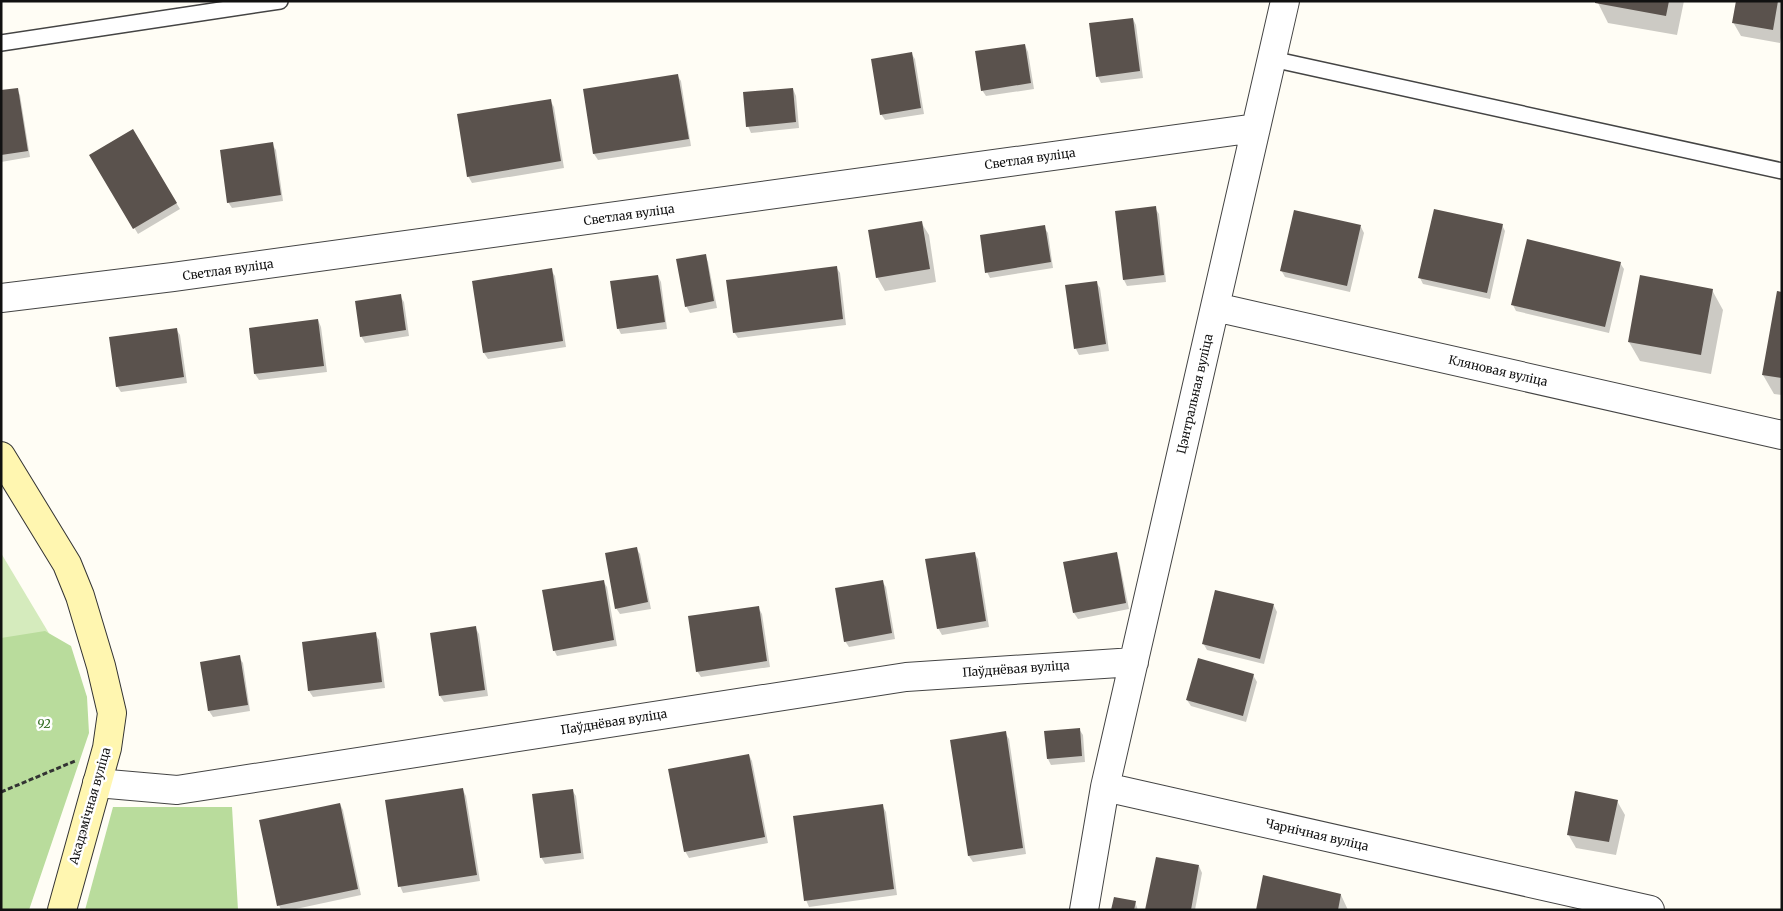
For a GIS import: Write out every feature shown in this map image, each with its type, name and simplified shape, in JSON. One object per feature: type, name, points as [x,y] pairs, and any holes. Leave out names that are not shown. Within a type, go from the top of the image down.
[{"type":"street","name":"Цэнтральная вуліца","points":[[1105,788],[1285,1]]},
{"type":"street","name":"Светлая вуліца","points":[[1,298],[173,277],[1256,128]]},
{"type":"street","name":"Кляновая вуліца","points":[[1215,307],[1782,435]]},
{"type":"street","name":"Акадэмічная вуліца","points":[[1,456],[67,564],[80,596],[101,666],[112,713],[107,748],[62,910]]},
{"type":"street","name":"Паўднёвая вуліца","points":[[97,783],[177,790],[906,676],[1134,662]]},
{"type":"street","points":[[1084,910],[1105,788]]},
{"type":"street","name":"Чарнічная вуліца","points":[[1105,788],[1650,910]]},
{"type":"lane","points":[[1,43],[280,1]]},
{"type":"lane","points":[[1272,60],[1782,171]]},
{"type":"path","points":[[1,792],[107,748]]},
{"type":"green space","points":[[1,553],[87,697],[1,711]]},
{"type":"green space","name":"92","points":[[45,631],[71,646],[87,697],[89,733],[29,910],[1,910],[1,638]]},
{"type":"green space","points":[[113,807],[232,807],[238,910],[85,910]]},
{"type":"building","points":[[1595,1],[1669,1],[1666,16],[1595,3]]},
{"type":"building","points":[[1736,1],[1778,1],[1773,30],[1732,23]]},
{"type":"building","points":[[1133,18],[1140,71],[1096,77],[1089,23]]},
{"type":"building","points":[[1025,44],[1031,83],[981,91],[975,51]]},
{"type":"building","points":[[912,52],[921,108],[880,115],[871,59]]},
{"type":"building","points":[[678,74],[689,139],[593,154],[583,89]]},
{"type":"building","points":[[18,88],[28,151],[1,155],[1,90]]},
{"type":"building","points":[[793,88],[796,122],[746,127],[743,92]]},
{"type":"building","points":[[551,99],[561,161],[467,177],[457,114]]},
{"type":"building","points":[[133,129],[177,203],[133,229],[89,155]]},
{"type":"building","points":[[273,142],[281,195],[227,203],[220,150]]},
{"type":"building","points":[[1156,206],[1164,275],[1123,280],[1115,211]]},
{"type":"building","points":[[1434,209],[1503,224],[1487,293],[1418,278]]},
{"type":"building","points":[[1294,210],[1361,225],[1347,286],[1280,271]]},
{"type":"building","points":[[922,221],[930,269],[876,278],[868,230]]},
{"type":"building","points":[[1045,225],[1051,262],[985,273],[980,235]]},
{"type":"building","points":[[1527,239],[1621,262],[1605,327],[1511,305]]},
{"type":"building","points":[[706,254],[714,301],[685,307],[676,259]]},
{"type":"building","points":[[837,266],[843,319],[733,333],[726,280]]},
{"type":"building","points":[[552,268],[563,341],[483,353],[472,281]]},
{"type":"building","points":[[658,275],[665,322],[617,329],[610,281]]},
{"type":"building","points":[[1640,275],[1713,289],[1701,355],[1628,342]]},
{"type":"building","points":[[1097,281],[1106,344],[1074,349],[1065,285]]},
{"type":"building","points":[[1777,291],[1782,292],[1782,378],[1762,375]]},
{"type":"building","points":[[401,294],[406,330],[360,337],[355,301]]},
{"type":"building","points":[[318,319],[324,366],[254,374],[249,328]]},
{"type":"building","points":[[177,328],[184,377],[116,387],[109,337]]},
{"type":"building","points":[[637,547],[648,602],[615,609],[605,553]]},
{"type":"building","points":[[975,552],[986,621],[937,629],[925,559]]},
{"type":"building","points":[[1117,552],[1126,603],[1073,613],[1063,562]]},
{"type":"building","points":[[604,580],[614,640],[553,651],[542,590]]},
{"type":"building","points":[[883,580],[892,633],[844,642],[835,588]]},
{"type":"building","points":[[1215,590],[1274,604],[1260,659],[1202,644]]},
{"type":"building","points":[[759,606],[767,661],[696,672],[688,616]]},
{"type":"building","points":[[476,626],[485,690],[439,696],[430,633]]},
{"type":"building","points":[[376,632],[382,682],[308,691],[302,642]]},
{"type":"building","points":[[240,655],[248,705],[208,711],[200,662]]},
{"type":"building","points":[[1198,658],[1254,674],[1243,716],[1186,700]]},
{"type":"building","points":[[1080,728],[1082,756],[1047,759],[1044,731]]},
{"type":"building","points":[[1006,731],[1023,848],[968,856],[950,740]]},
{"type":"building","points":[[749,754],[765,837],[684,852],[668,769]]},
{"type":"building","points":[[463,788],[477,875],[398,887],[385,800]]},
{"type":"building","points":[[573,789],[581,853],[540,858],[532,794]]},
{"type":"building","points":[[1575,791],[1618,800],[1609,842],[1567,835]]},
{"type":"building","points":[[340,803],[358,889],[277,906],[259,820]]},
{"type":"building","points":[[883,804],[894,889],[804,901],[793,816]]},
{"type":"building","points":[[1156,857],[1199,865],[1191,910],[1145,910]]},
{"type":"building","points":[[1263,875],[1341,894],[1338,910],[1256,910]]},
{"type":"building","points":[[1114,897],[1136,901],[1134,910],[1111,910]]}]
